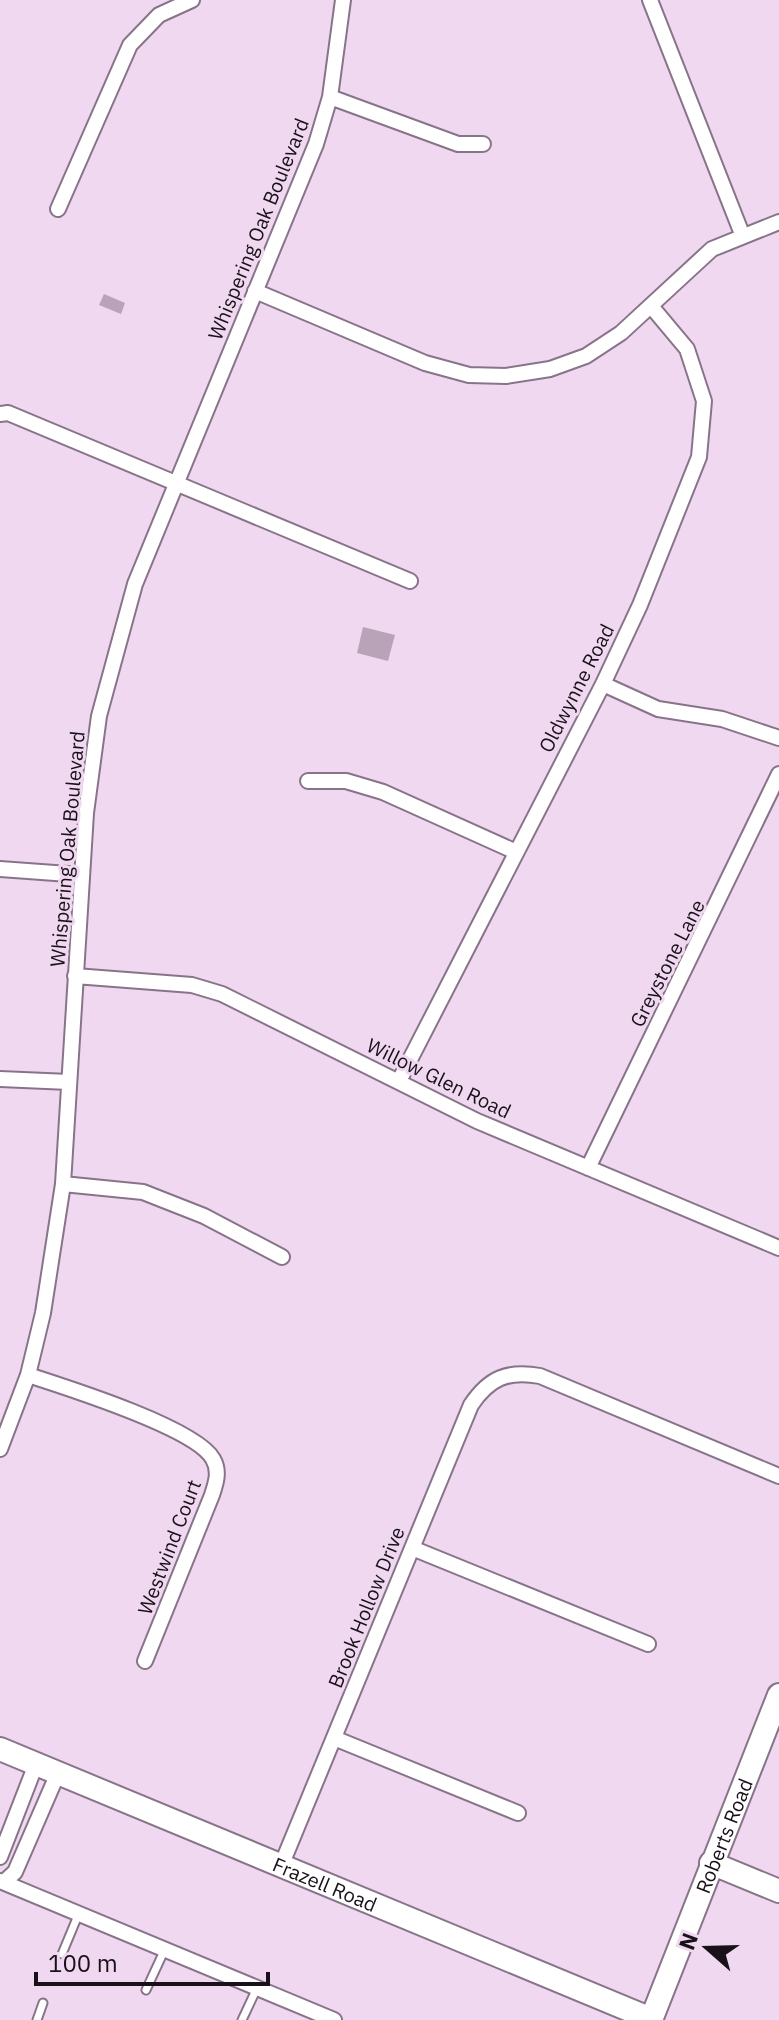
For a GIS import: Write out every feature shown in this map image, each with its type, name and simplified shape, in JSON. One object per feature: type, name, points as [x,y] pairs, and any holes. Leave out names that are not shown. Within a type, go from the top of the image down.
[{"type":"street","points":[[58,209],[130,45],[159,15],[192,0]]},
{"type":"street","name":"Whispering Oak Boulevard","points":[[0,1449],[28,1375],[43,1313],[63,1184],[82,875],[99,716],[135,584],[316,144],[330,97],[343,0]]},
{"type":"street","points":[[650,0],[742,234]]},
{"type":"street","points":[[330,97],[458,144],[483,144]]},
{"type":"street","points":[[255,291],[425,363],[469,375],[506,376],[562,365],[586,356],[621,333],[712,249],[742,234],[779,222]]},
{"type":"street","name":"Oldwynne Road","points":[[399,1081],[514,851],[603,684],[640,605],[699,457],[704,401],[687,349],[651,306]]},
{"type":"street","points":[[0,414],[8,413],[410,581]]},
{"type":"street","points":[[603,684],[658,709],[722,719],[779,738]]},
{"type":"street","name":"Greystone Lane","points":[[588,1168],[715,913],[779,774]]},
{"type":"street","points":[[308,781],[346,781],[383,792],[514,851]]},
{"type":"street","points":[[0,869],[82,875]]},
{"type":"street","name":"Willow Glen Road","points":[[75,976],[192,985],[222,994],[477,1121],[779,1248]]},
{"type":"street","points":[[0,1079],[69,1082]]},
{"type":"street","points":[[63,1184],[143,1192],[204,1216],[282,1257]]},
{"type":"street","name":"Brook Hollow Drive","points":[[281,1866],[471,1405],[483,1387],[501,1375],[521,1372],[540,1376],[779,1476]]},
{"type":"street","name":"Westwind Court","points":[[28,1375],[137,1414],[201,1446],[214,1459],[218,1477],[215,1486],[145,1661]]},
{"type":"street","points":[[412,1548],[648,1644]]},
{"type":"street","name":"Roberts Road","points":[[651,2020],[779,1695]]},
{"type":"street","points":[[334,1738],[518,1813]]},
{"type":"street","name":"Frazell Road","points":[[0,1749],[651,2020]]},
{"type":"street","points":[[0,1857],[36,1764]]},
{"type":"street","points":[[1,1878],[15,1872],[58,1773]]},
{"type":"street","points":[[711,1863],[779,1891]]},
{"type":"street","points":[[1,1878],[334,2020]]},
{"type":"lane","points":[[62,1954],[79,1913]]},
{"type":"lane","points":[[146,1990],[165,1949]]},
{"type":"lane","points":[[242,2020],[257,1988]]},
{"type":"lane","points":[[37,2020],[43,2003]]},
{"type":"building","points":[[104,294],[125,303],[121,314],[99,305]]},
{"type":"building","points":[[363,627],[395,635],[388,661],[357,653]]}]
